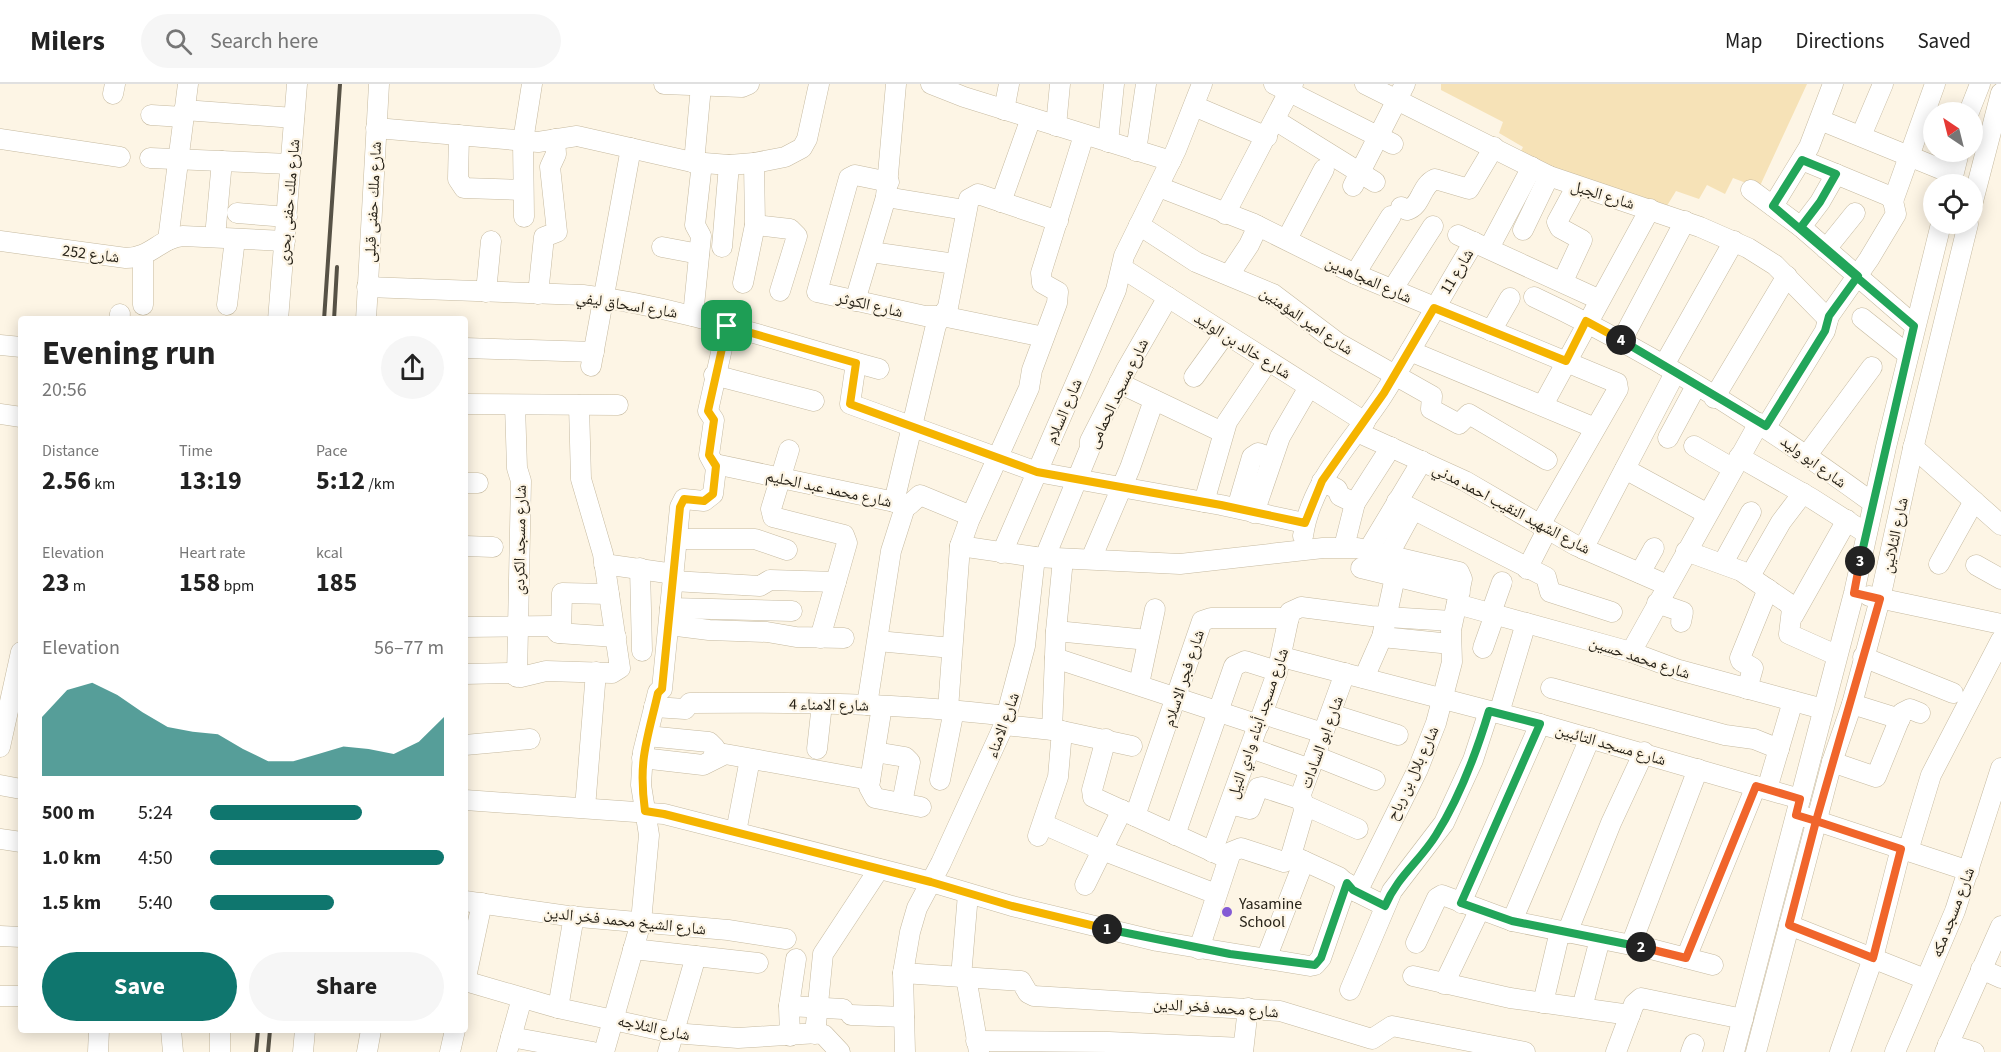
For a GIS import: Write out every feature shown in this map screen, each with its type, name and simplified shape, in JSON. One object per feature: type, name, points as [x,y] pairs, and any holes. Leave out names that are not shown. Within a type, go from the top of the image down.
[{"type":"street","points":[[168,240],[188,84]]},
{"type":"street","name":"شارع ملك حفنى بحرى","points":[[278,316],[297,84]]},
{"type":"street","name":"شارع ملك حفنى قبلى","points":[[366,316],[379,84]]},
{"type":"street","points":[[524,217],[524,141],[532,84]]},
{"type":"street","points":[[664,84],[742,87],[749,84]]},
{"type":"street","points":[[376,128],[524,141],[577,136],[698,163],[729,165],[754,163],[785,157],[802,148],[807,139],[819,84]]},
{"type":"street","points":[[855,301],[871,252],[887,189],[896,84]]},
{"type":"street","points":[[931,84],[965,90],[1004,110],[1171,161]]},
{"type":"street","points":[[1004,110],[1009,84]]},
{"type":"street","points":[[1056,126],[1060,84]]},
{"type":"street","points":[[1108,142],[1114,84]]},
{"type":"street","points":[[1136,151],[1146,84]]},
{"type":"street","name":"شارع السلام","points":[[1002,553],[1116,290],[1124,256],[1171,161],[1202,84]]},
{"type":"street","name":"شارع الجبل","points":[[1365,84],[1401,92],[1541,172],[1576,187],[1685,221],[1762,255],[1787,276],[1828,319]]},
{"type":"street","points":[[1773,206],[1802,160],[1833,84]]},
{"type":"street","points":[[1861,136],[1883,84]]},
{"type":"street","points":[[1888,197],[1910,156],[1935,84]]},
{"type":"street","points":[[1973,102],[1980,84]]},
{"type":"street","points":[[689,85],[698,163],[695,225],[701,236],[693,316]]},
{"type":"street","points":[[1225,214],[1271,128],[1286,86],[1385,140]]},
{"type":"street","points":[[1194,106],[1271,128],[1362,180],[1385,140],[1401,92]]},
{"type":"street","points":[[1980,174],[2001,93]]},
{"type":"street","points":[[151,115],[184,113],[294,118]]},
{"type":"street","points":[[1001,202],[1031,118]]},
{"type":"street","points":[[1820,120],[1910,156],[1943,174]]},
{"type":"street","points":[[459,135],[458,179],[464,188],[523,190]]},
{"type":"street","points":[[940,780],[951,709],[952,648],[960,546],[971,516],[1029,388],[1059,297],[1055,288],[1042,283],[1041,273],[1084,135]]},
{"type":"street","points":[[0,139],[120,157]]},
{"type":"street","points":[[538,294],[544,237],[557,232],[550,167],[556,154],[555,139]]},
{"type":"street","points":[[1355,274],[1396,212],[1416,206],[1427,184],[1435,179],[1469,189],[1494,147]]},
{"type":"street","points":[[468,348],[592,359],[631,148]]},
{"type":"street","points":[[150,158],[290,164]]},
{"type":"street","points":[[1630,652],[1736,462],[1825,331],[1828,319],[1858,276],[1896,214],[1888,197],[1802,160]]},
{"type":"street","points":[[222,161],[227,305]]},
{"type":"street","points":[[743,283],[755,225],[754,163]]},
{"type":"street","points":[[722,246],[729,165]]},
{"type":"street","points":[[1287,239],[1324,169]]},
{"type":"street","points":[[1523,230],[1541,172]]},
{"type":"street","name":"شارع 11","points":[[1302,550],[1305,523],[1322,481],[1361,427],[1410,351],[1474,242],[1541,172]]},
{"type":"street","points":[[1801,227],[1820,202],[1836,174]]},
{"type":"street","name":"شارع الكوثر","points":[[887,189],[855,175],[849,178],[817,292],[924,316],[942,316],[1044,337]]},
{"type":"street","name":"شارع المجاهدين","points":[[1159,187],[1258,226],[1355,274],[1434,308],[1615,381],[1618,389],[1595,428]]},
{"type":"street","points":[[1563,281],[1582,240],[1560,228],[1557,222],[1576,187]]},
{"type":"street","points":[[887,189],[965,210]]},
{"type":"street","points":[[1751,190],[1801,227],[1914,326]]},
{"type":"street","points":[[875,752],[905,757],[910,762],[911,805],[875,798],[870,793],[875,752],[878,641],[912,425],[936,325],[948,307],[965,210],[969,199],[978,194],[1058,221]]},
{"type":"street","points":[[1543,405],[1586,321],[1650,209]]},
{"type":"street","points":[[237,213],[287,217]]},
{"type":"street","points":[[1826,249],[1856,213]]},
{"type":"street","points":[[1622,340],[1685,221]]},
{"type":"street","points":[[755,225],[790,229],[797,236],[780,291]]},
{"type":"street","name":"شارع امير المؤمنين","points":[[1139,225],[1196,262],[1273,294],[1331,339],[1432,396],[1431,409],[1459,424],[1467,413],[1547,460]]},
{"type":"street","points":[[1229,275],[1250,245],[1258,226]]},
{"type":"street","points":[[1392,290],[1433,226]]},
{"type":"street","name":"شارع الثلاثين","points":[[1734,1052],[1854,593],[1907,354],[1938,234]]},
{"type":"street","name":"شارع الثلاثين","points":[[1756,1052],[1832,762],[1852,704],[1880,599],[1912,450],[1966,234]]},
{"type":"street","name":"شارع 252","points":[[0,241],[126,258],[143,256],[168,240],[183,236],[285,241]]},
{"type":"street","points":[[486,292],[491,241]]},
{"type":"street","points":[[1583,549],[1625,469],[1670,369],[1734,241]]},
{"type":"street","points":[[1474,242],[1599,299]]},
{"type":"street","points":[[662,247],[699,254]]},
{"type":"street","points":[[871,252],[955,264]]},
{"type":"street","points":[[143,256],[143,305]]},
{"type":"street","name":"شارع خالد بن الوليد","points":[[1122,268],[1309,387],[1361,427]]},
{"type":"street","points":[[1714,398],[1787,276]]},
{"type":"street","name":"شارع اسحاق ليفي","points":[[368,287],[602,297],[693,316],[879,369]]},
{"type":"street","name":"شارع مسجد الحمامى","points":[[1048,558],[1090,441],[1119,383],[1168,297]]},
{"type":"street","name":"شارع ابو وليد","points":[[1534,297],[1622,340],[1670,369],[1714,398],[1762,425],[1873,503]]},
{"type":"street","points":[[1491,331],[1510,298]]},
{"type":"street","points":[[1862,318],[1907,354]]},
{"type":"street","points":[[604,1052],[640,922],[649,835],[641,785],[642,758],[658,693],[662,689],[681,503],[688,498],[704,501],[711,497],[715,464],[709,455],[714,420],[708,411],[714,375],[727,326]]},
{"type":"street","points":[[1194,376],[1225,334]]},
{"type":"street","points":[[0,345],[18,348]]},
{"type":"street","points":[[1410,351],[1595,428],[1543,527],[1527,569]]},
{"type":"street","points":[[1204,502],[1222,432],[1232,413],[1268,361]]},
{"type":"street","points":[[856,363],[850,404],[997,458],[1037,472],[1305,523]]},
{"type":"street","points":[[1807,455],[1872,367]]},
{"type":"street","points":[[714,375],[814,401]]},
{"type":"street","points":[[1119,383],[1222,432]]},
{"type":"street","points":[[1245,511],[1252,457],[1258,453],[1272,458],[1280,437],[1309,387]]},
{"type":"street","points":[[1668,438],[1696,387]]},
{"type":"street","points":[[1091,560],[1122,489],[1154,400]]},
{"type":"street","points":[[468,404],[618,405]]},
{"type":"street","name":"شارع مسجد الكردى","points":[[515,405],[517,468],[521,481],[518,677]]},
{"type":"street","points":[[468,674],[509,674],[518,677],[546,671],[617,671],[620,663],[604,564],[591,506],[581,479],[579,405]]},
{"type":"street","points":[[0,414],[18,417]]},
{"type":"street","name":"شارع الشهيد النقيب احمد مدني","points":[[1361,427],[1391,447],[1477,487],[1583,549],[1667,585]]},
{"type":"street","points":[[1694,446],[1736,462],[1803,493],[1866,533]]},
{"type":"street","points":[[1344,547],[1355,503],[1391,447]]},
{"type":"street","points":[[1886,447],[1912,450],[2001,525]]},
{"type":"street","points":[[789,450],[771,509],[772,517],[844,535],[846,539],[820,638]]},
{"type":"street","points":[[1389,554],[1422,461]]},
{"type":"street","name":"شارع محمد عبد الحليم","points":[[715,464],[900,503],[912,504],[920,495],[971,516]]},
{"type":"street","points":[[1625,469],[1706,513]]},
{"type":"street","points":[[1322,481],[1338,489],[1340,496],[1355,503]]},
{"type":"street","points":[[1750,576],[1781,522],[1803,493]]},
{"type":"street","points":[[1939,564],[1974,501]]},
{"type":"street","points":[[1369,549],[1405,506]]},
{"type":"street","points":[[1405,506],[1546,577],[1550,592],[1612,612]]},
{"type":"street","points":[[1723,563],[1751,512]]},
{"type":"street","points":[[1836,655],[1791,636],[1788,630],[1793,616],[1847,520]]},
{"type":"street","points":[[677,539],[755,539],[788,550]]},
{"type":"street","points":[[468,546],[493,547]]},
{"type":"street","points":[[960,546],[1048,558],[1180,564],[1302,550],[1344,547],[1369,549],[1455,569],[1458,599]]},
{"type":"street","points":[[1640,573],[1654,548]]},
{"type":"street","points":[[1686,551],[1723,563],[1750,576],[1788,603],[1793,616]]},
{"type":"street","points":[[1048,558],[1056,631],[1058,777],[1041,830],[1102,850],[1216,894]]},
{"type":"street","name":"شارع الامناء","points":[[905,1052],[903,973],[915,916],[1006,721],[1048,558]]},
{"type":"street","points":[[604,564],[640,568],[673,577],[760,586],[770,580],[836,582]]},
{"type":"street","points":[[1976,565],[2001,579]]},
{"type":"street","points":[[640,568],[642,651]]},
{"type":"street","points":[[1361,568],[1458,599]]},
{"type":"street","name":"شارع ابو السادات","points":[[1266,959],[1298,858],[1303,803],[1323,733],[1330,714],[1382,637],[1395,577]]},
{"type":"street","points":[[1483,648],[1502,582]]},
{"type":"street","points":[[1747,689],[1753,668],[1740,658],[1768,589]]},
{"type":"street","points":[[561,633],[562,593],[609,594]]},
{"type":"street","points":[[1854,593],[2001,624]]},
{"type":"street","points":[[1288,618],[1290,612],[1301,607],[1388,617],[1458,599]]},
{"type":"street","name":"شارع محمد حسين","points":[[1458,599],[1493,614],[1630,652],[1679,670],[1823,709]]},
{"type":"street","name":"شارع بلال بن رباح","points":[[468,800],[645,811],[931,882],[968,894],[1199,949],[1310,966],[1319,962],[1352,888],[1418,769],[1443,699],[1452,662],[1451,645],[1458,599]]},
{"type":"street","points":[[1658,603],[1683,612],[1681,621]]},
{"type":"street","points":[[1139,684],[1155,609]]},
{"type":"street","points":[[670,616],[792,611]]},
{"type":"street","points":[[670,616],[709,630],[767,632],[790,637],[844,638]]},
{"type":"street","name":"شارع فجر الاسلام","points":[[1084,885],[1102,850],[1129,813],[1177,698],[1199,627],[1206,618],[1288,618]]},
{"type":"street","name":"شارع مسجد أبناء وادي النيل","points":[[1220,855],[1230,804],[1280,664],[1288,618]]},
{"type":"street","points":[[1350,990],[1385,906],[1401,876],[1424,851],[1444,823],[1494,712],[1526,623]]},
{"type":"street","points":[[468,627],[552,626],[561,633],[616,637]]},
{"type":"street","points":[[1056,631],[1148,640]]},
{"type":"street","points":[[1382,637],[1451,645]]},
{"type":"street","points":[[1840,1052],[1873,958],[1905,850],[1931,775],[2001,640]]},
{"type":"street","points":[[878,641],[952,648]]},
{"type":"street","points":[[1863,657],[1953,693]]},
{"type":"street","points":[[1055,658],[1218,711],[1323,733]]},
{"type":"street","name":"شارع مسجد التائبين","points":[[1218,711],[1237,663],[1245,661],[1280,664],[1355,675],[1644,752],[1761,788],[1798,807],[1816,821],[1969,871]]},
{"type":"street","points":[[0,747],[15,665]]},
{"type":"street","points":[[585,808],[596,672]]},
{"type":"street","points":[[1551,688],[1725,735],[1754,739],[1779,749]]},
{"type":"street","points":[[1686,958],[1779,749],[1793,701]]},
{"type":"street","name":"شارع الامناء 4","points":[[654,707],[685,709],[690,703],[875,705],[951,709],[1132,746]]},
{"type":"street","points":[[817,749],[822,704]]},
{"type":"street","points":[[1852,704],[1900,718]]},
{"type":"street","points":[[1832,762],[1876,777],[1900,718],[1907,710],[1920,712]]},
{"type":"street","points":[[1174,834],[1218,711]]},
{"type":"street","points":[[1330,714],[1398,735]]},
{"type":"street","points":[[1444,984],[1470,907],[1540,724]]},
{"type":"street","points":[[647,735],[709,742],[714,745],[713,759]]},
{"type":"street","points":[[1512,921],[1590,738]]},
{"type":"street","points":[[468,745],[530,739]]},
{"type":"street","points":[[1106,739],[1092,794],[1096,799],[1220,855],[1240,848],[1284,862],[1298,858],[1385,906]]},
{"type":"street","points":[[1251,748],[1374,780]]},
{"type":"street","points":[[1543,1002],[1564,932],[1644,752]]},
{"type":"street","points":[[642,758],[703,765],[724,754],[870,780]]},
{"type":"street","points":[[735,832],[750,759]]},
{"type":"street","name":"شارع مسجد مكه","points":[[1895,1052],[1955,911],[1995,801],[2001,768]]},
{"type":"street","points":[[1631,945],[1698,769]]},
{"type":"street","points":[[0,785],[18,788]]},
{"type":"street","points":[[1230,804],[1250,808],[1258,788],[1262,787],[1358,829]]},
{"type":"street","points":[[0,839],[18,842]]},
{"type":"street","points":[[1199,949],[1216,894],[1220,855]]},
{"type":"street","points":[[840,1052],[821,1040],[818,1007],[826,947],[879,869]]},
{"type":"street","points":[[968,894],[964,977],[978,1047],[1109,1042],[1243,1050],[1248,1008]]},
{"type":"street","points":[[1416,943],[1437,898],[1445,896],[1512,921],[1631,945],[1649,958],[1686,958],[1713,965]]},
{"type":"street","points":[[468,951],[473,902]]},
{"type":"street","name":"شارع الشيخ محمد فخر الدين","points":[[473,902],[574,916],[728,930],[786,939]]},
{"type":"street","points":[[558,1008],[574,916]]},
{"type":"street","points":[[1789,925],[1925,979]]},
{"type":"street","points":[[1974,1052],[1947,1048],[2001,926]]},
{"type":"street","points":[[0,936],[18,937]]},
{"type":"street","points":[[1582,1008],[1600,939]]},
{"type":"street","points":[[633,949],[758,963]]},
{"type":"street","points":[[670,1043],[696,956]]},
{"type":"street","points":[[790,1036],[789,1006],[796,959]]},
{"type":"street","points":[[1981,969],[2001,978]]},
{"type":"street","name":"شارع محمد فخر الدين","points":[[903,973],[1021,981],[1028,993],[1034,996],[1288,1012],[1372,1039],[1392,1026],[1458,1046],[1525,1052]]},
{"type":"street","points":[[1413,976],[1543,1002],[1630,1015]]},
{"type":"street","name":"شارع الثلاجه","points":[[468,982],[558,1008],[612,1018],[670,1043],[790,1036],[821,1040]]},
{"type":"street","points":[[0,996],[18,996]]},
{"type":"street","points":[[522,998],[509,1044],[593,1052]]},
{"type":"street","points":[[1617,1052],[1637,1001],[1646,998],[1743,1019]]},
{"type":"street","points":[[789,1006],[904,1017]]},
{"type":"street","points":[[98,1052],[99,1033]]},
{"type":"street","points":[[171,1033],[173,1052]]},
{"type":"street","points":[[220,1033],[220,1052]]},
{"type":"street","points":[[303,1052],[305,1033]]},
{"type":"street","points":[[367,1052],[370,1033]]},
{"type":"shaded area","points":[[1441,84],[1807,84],[1759,188],[1733,178],[1725,194],[1707,185],[1699,199],[1676,191],[1662,214],[1517,159],[1523,147],[1499,133],[1503,122],[1441,90]]},
{"type":"railway","points":[[324,316],[340,84]]},
{"type":"railway","points":[[334,316],[337,267]]},
{"type":"railway","points":[[256,1052],[258,1033]]},
{"type":"railway","points":[[268,1052],[270,1033]]},
{"type":"place","name":"Yasamine School","points":[[1227,912]]},
{"type":"route","points":[[727,326],[714,375],[708,411],[714,420],[709,455],[716,466],[713,494],[704,501],[684,499],[680,507],[662,690],[658,691],[642,752],[641,785],[645,811],[1157,941],[1310,966],[1315,965],[1321,958],[1347,883],[1353,890],[1385,906],[1401,876],[1435,837],[1463,784],[1489,711],[1540,724],[1461,903],[1512,921],[1686,958],[1756,786],[1800,799],[1796,815],[1816,821],[1789,925],[1873,958],[1901,849],[1816,821],[1832,762],[1852,704],[1880,599],[1854,593],[1914,326],[1858,276],[1801,227],[1773,206],[1802,160],[1836,174],[1820,202],[1801,227],[1826,249],[1858,276],[1829,316],[1825,331],[1796,374],[1766,426],[1714,398],[1664,365],[1586,321],[1566,361],[1434,308],[1375,407],[1322,481],[1308,509],[1305,523],[1022,468],[912,425],[853,406],[849,398],[856,363],[727,326]]}]
